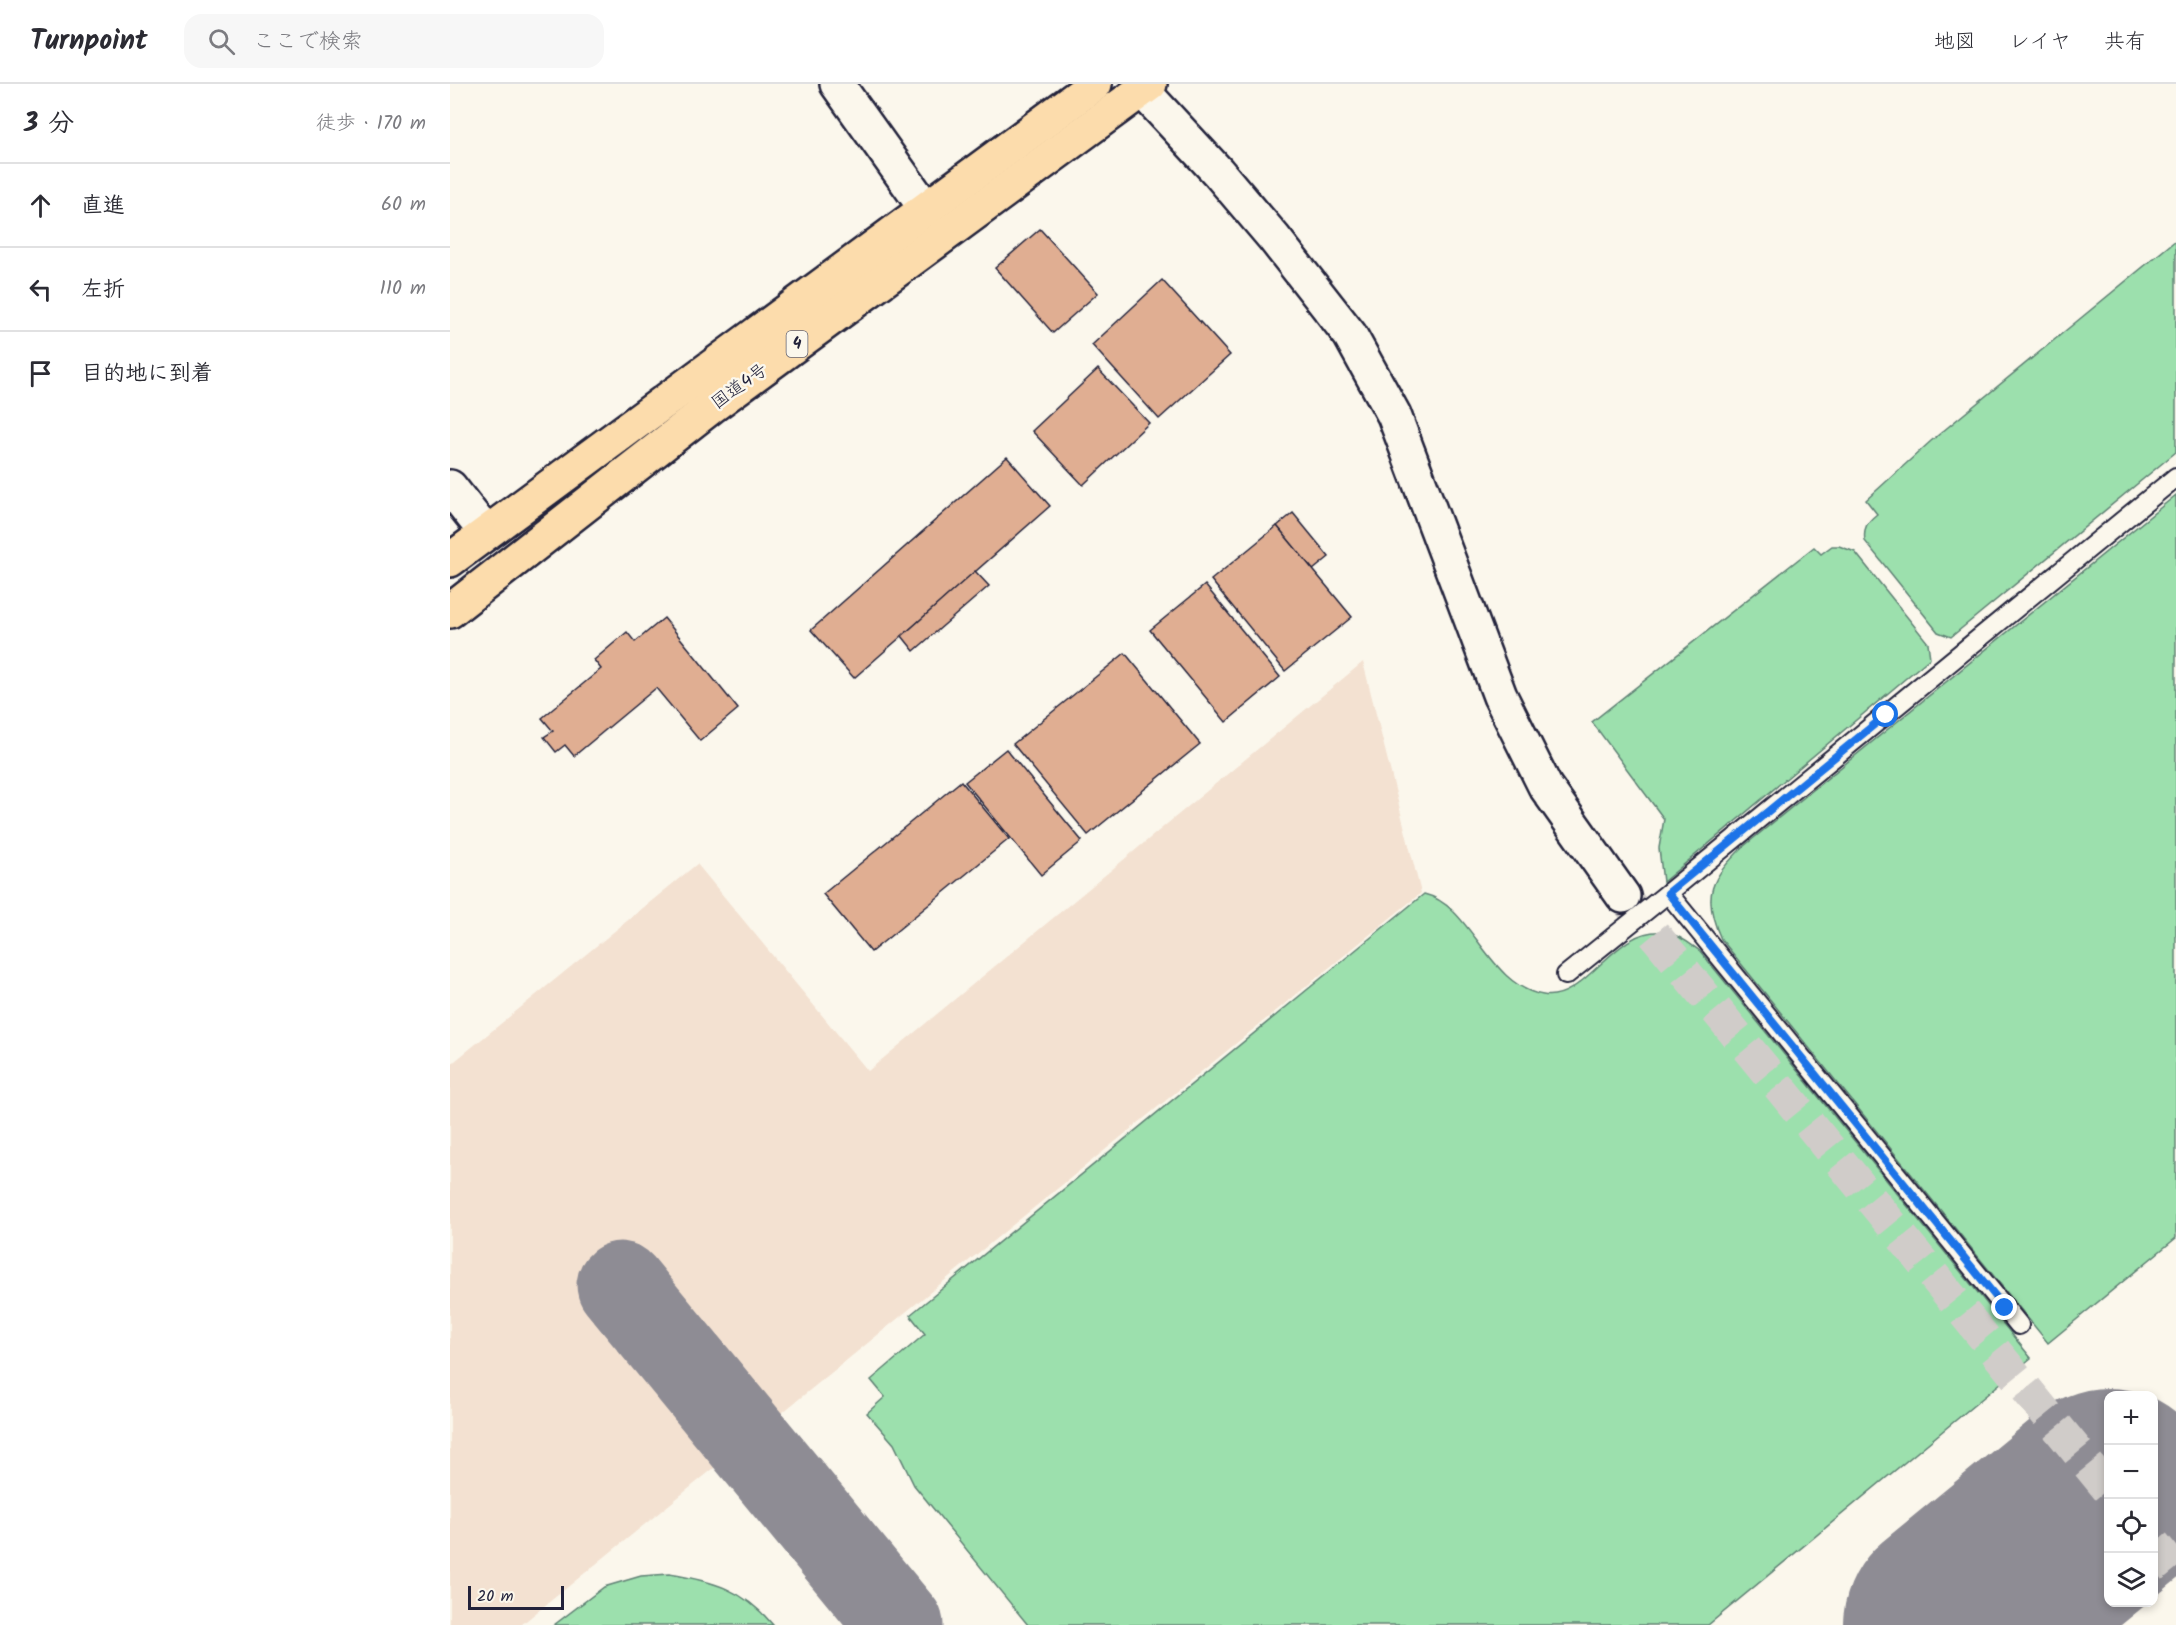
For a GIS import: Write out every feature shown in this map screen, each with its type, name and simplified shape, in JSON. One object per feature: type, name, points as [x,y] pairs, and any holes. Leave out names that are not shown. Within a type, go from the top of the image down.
[{"type":"highway","name":"国道4号","points":[[450,560],[1095,84]]},
{"type":"highway","name":"国道4号","points":[[450,611],[711,408],[1146,87]]},
{"type":"street","points":[[837,84],[926,209]]},
{"type":"street","points":[[1146,87],[1274,238],[1350,335],[1395,415],[1500,696],[1545,786],[1623,896]]},
{"type":"street","points":[[450,487],[486,533]]},
{"type":"lane","points":[[1566,975],[2176,477]]},
{"type":"lane","points":[[1668,893],[2019,1325]]},
{"type":"shaded area","points":[[1363,662],[1421,893],[521,1625],[450,1625],[450,1065],[697,864],[868,1071]]},
{"type":"green space","points":[[2176,240],[2176,452],[1951,637],[1938,632],[1865,541],[1866,526],[1877,514],[1866,500],[1931,441]]},
{"type":"green space","points":[[2176,495],[2176,1238],[2048,1343],[1721,939],[1715,924],[1711,899],[1717,878],[1744,846]]},
{"type":"green space","points":[[1832,546],[1855,552],[1928,643],[1930,658],[1663,882],[1659,848],[1664,819],[1592,722],[1814,547],[1821,554]]},
{"type":"green space","points":[[1424,894],[1441,901],[1455,913],[1493,962],[1508,977],[1524,988],[1543,995],[1559,994],[1574,987],[1617,949],[1633,939],[1650,933],[1673,934],[1700,951],[2031,1358],[1708,1625],[1028,1625],[914,1485],[894,1444],[867,1413],[885,1397],[871,1380],[925,1334],[910,1315]]},
{"type":"green space","points":[[669,1574],[700,1580],[739,1595],[773,1625],[554,1625],[604,1587],[641,1576]]},
{"type":"building","points":[[1040,229],[1098,293],[1053,333],[995,268]]},
{"type":"building","points":[[1162,280],[1230,355],[1159,419],[1092,345]]},
{"type":"building","points":[[1098,369],[1149,423],[1083,485],[1032,431]]},
{"type":"building","points":[[1007,457],[1050,506],[854,678],[811,630]]},
{"type":"building","points":[[1293,513],[1329,557],[1313,570],[1277,526]]},
{"type":"building","points":[[1277,526],[1352,617],[1285,671],[1211,580]]},
{"type":"building","points":[[975,571],[989,586],[914,651],[902,636]]},
{"type":"building","points":[[1205,585],[1280,677],[1226,722],[1150,630]]},
{"type":"building","points":[[664,618],[738,709],[700,741],[656,688],[574,756],[565,745],[556,752],[544,737],[553,731],[542,718],[601,669],[594,660],[627,632],[635,642]]},
{"type":"building","points":[[1125,653],[1200,744],[1088,835],[1013,744]]},
{"type":"building","points":[[1006,749],[1082,841],[1041,875],[965,782]]},
{"type":"building","points":[[961,781],[1009,839],[871,952],[823,894]]},
{"type":"taxiway","points":[[620,1285],[900,1625]]},
{"type":"runway","points":[[1951,1625],[2104,1499]]},
{"type":"tunnel","points":[[1623,896],[2104,1484]]},
{"type":"tunnel","points":[[2158,1549],[2176,1571]]},
{"type":"route","points":[[1886,715],[1668,893],[2005,1308]]}]
